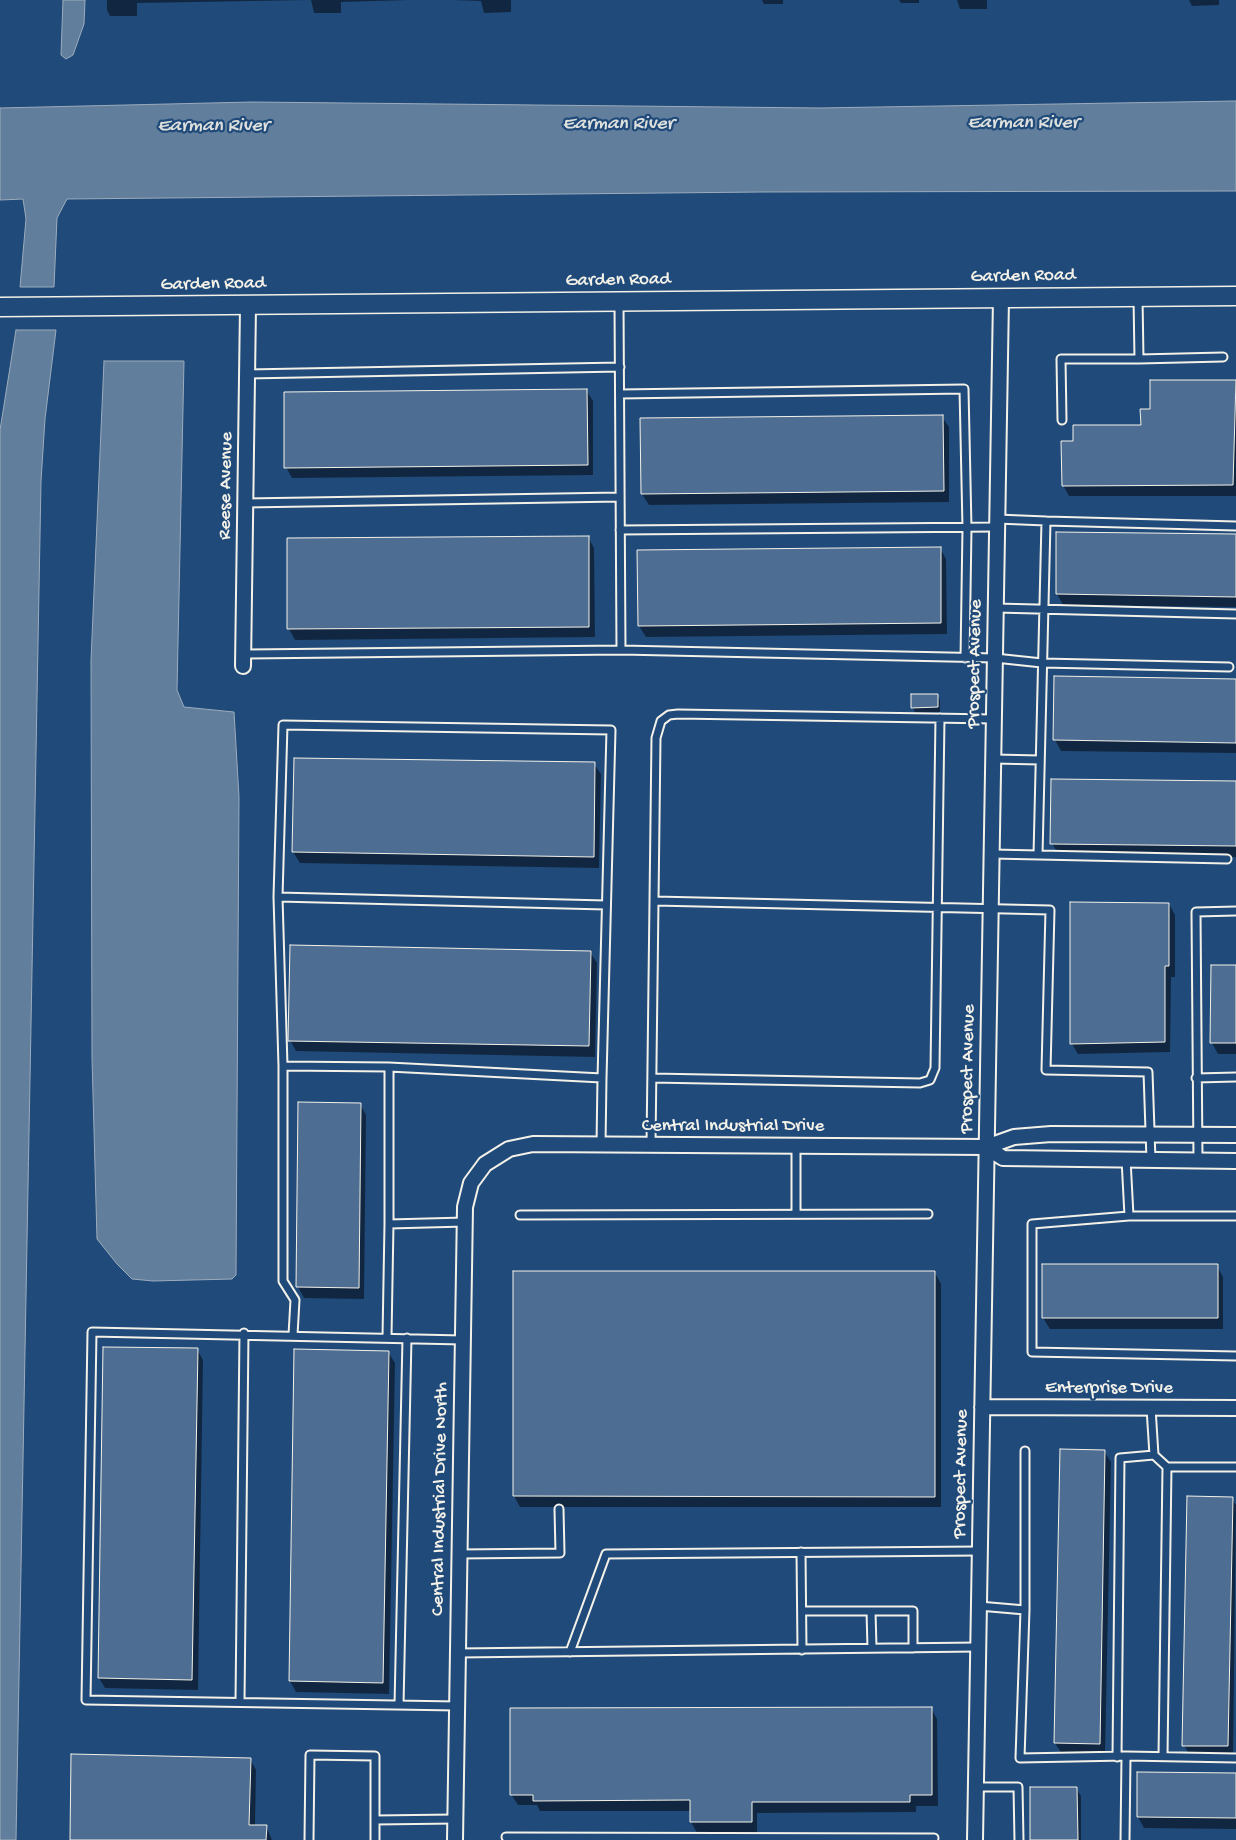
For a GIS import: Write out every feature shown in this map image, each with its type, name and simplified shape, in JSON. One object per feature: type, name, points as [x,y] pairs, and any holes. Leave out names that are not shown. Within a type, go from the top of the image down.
[{"type":"street","name":"Garden Road","points":[[0,308],[1236,296]]},
{"type":"street","name":"Prospect Avenue","points":[[975,1840],[1001,298]]},
{"type":"street","name":"Reese Avenue","points":[[243,666],[248,306]]},
{"type":"street","name":"Central Industrial Drive","points":[[485,1164],[498,1154],[521,1145],[986,1147],[1014,1137],[1050,1134],[1236,1135]]},
{"type":"street","name":"Central Industrial Drive","points":[[986,1147],[1003,1158],[1198,1159],[1236,1161]]},
{"type":"street","name":"Central Industrial Drive North","points":[[455,1840],[465,1222],[467,1195],[478,1173],[485,1164]]},
{"type":"street","name":"Enterprise Drive","points":[[982,1407],[1236,1408]]},
{"type":"lane","points":[[1138,297],[1138,359]]},
{"type":"lane","points":[[620,302],[621,650]]},
{"type":"lane","points":[[1062,420],[1061,359],[1223,357]]},
{"type":"lane","points":[[247,374],[620,368]]},
{"type":"lane","points":[[620,394],[964,389],[967,528],[965,658]]},
{"type":"lane","points":[[245,503],[620,497]]},
{"type":"lane","points":[[1038,855],[1046,521]]},
{"type":"lane","points":[[620,530],[967,528],[998,523],[1046,521],[1236,526]]},
{"type":"lane","points":[[996,608],[1236,614]]},
{"type":"lane","points":[[243,649],[248,654],[621,650],[995,658],[1042,663],[1229,668]]},
{"type":"lane","points":[[651,1145],[656,738],[658,727],[665,718],[678,714],[994,719]]},
{"type":"lane","points":[[652,1078],[926,1083],[933,1075],[935,1068],[940,718]]},
{"type":"lane","points":[[293,1335],[295,1300],[283,1281],[283,1066],[278,897],[282,725],[611,730],[601,1145]]},
{"type":"lane","points":[[994,759],[1040,760]]},
{"type":"lane","points":[[992,854],[1227,859]]},
{"type":"lane","points":[[278,897],[606,905]]},
{"type":"lane","points":[[655,901],[1050,910],[1046,1070],[1148,1072],[1151,1160]]},
{"type":"lane","points":[[1198,1159],[1196,912],[1236,911]]},
{"type":"lane","points":[[283,1066],[389,1067],[602,1078]]},
{"type":"lane","points":[[387,1337],[389,1067]]},
{"type":"lane","points":[[1196,1078],[1236,1077]]},
{"type":"lane","points":[[796,1146],[796,1214]]},
{"type":"lane","points":[[1126,1159],[1129,1216]]},
{"type":"lane","points":[[520,1215],[928,1214]]},
{"type":"lane","points":[[1236,1216],[1129,1216],[1032,1224],[1032,1352],[1236,1356]]},
{"type":"lane","points":[[389,1224],[465,1222]]},
{"type":"lane","points":[[456,1706],[86,1700],[92,1332],[463,1340]]},
{"type":"lane","points":[[240,1701],[244,1334]]},
{"type":"lane","points":[[398,1705],[407,1338]]},
{"type":"lane","points":[[1151,1408],[1154,1455],[1167,1467],[1236,1467]]},
{"type":"lane","points":[[1025,1451],[1025,1610],[1020,1758],[1126,1756],[1236,1758]]},
{"type":"lane","points":[[1117,1757],[1120,1458],[1154,1455]]},
{"type":"lane","points":[[1163,1756],[1167,1467]]},
{"type":"lane","points":[[459,1554],[560,1553],[560,1509]]},
{"type":"lane","points":[[570,1652],[606,1554],[980,1550]]},
{"type":"lane","points":[[801,1552],[802,1650]]},
{"type":"lane","points":[[979,1606],[1025,1610]]},
{"type":"lane","points":[[802,1611],[913,1610],[913,1648]]},
{"type":"lane","points":[[871,1611],[872,1648]]},
{"type":"lane","points":[[457,1653],[978,1647]]},
{"type":"lane","points":[[309,1840],[310,1755],[374,1756],[375,1840]]},
{"type":"lane","points":[[1125,1840],[1126,1756]]},
{"type":"lane","points":[[976,1787],[1018,1788],[1019,1840]]},
{"type":"lane","points":[[375,1820],[455,1819]]},
{"type":"lane","points":[[506,1837],[719,1839],[934,1838]]},
{"type":"water","points":[[63,0],[85,0],[84,24],[73,55],[66,59],[61,55]]},
{"type":"water","name":"Earman River","points":[[1236,101],[1236,191],[762,192],[67,199],[57,218],[54,287],[20,287],[26,219],[23,199],[0,200],[0,108],[252,102],[819,108]]},
{"type":"water","points":[[16,330],[56,330],[45,419],[41,481],[16,1840],[0,1840],[0,430]]},
{"type":"water","points":[[104,361],[184,361],[177,690],[184,707],[234,712],[239,797],[236,1275],[232,1279],[153,1281],[132,1279],[97,1239],[92,1058],[91,660]]},
{"type":"building","points":[[1150,380],[1236,380],[1233,485],[1062,486],[1061,441],[1073,441],[1073,425],[1141,425],[1140,409],[1150,409]]},
{"type":"building","points":[[587,389],[588,465],[284,468],[284,392]]},
{"type":"building","points":[[943,415],[944,491],[641,494],[640,418]]},
{"type":"building","points":[[1056,532],[1236,534],[1236,597],[1056,594]]},
{"type":"building","points":[[589,536],[589,627],[287,629],[287,538]]},
{"type":"building","points":[[941,547],[941,623],[638,626],[637,550]]},
{"type":"building","points":[[1054,676],[1236,679],[1236,743],[1053,740]]},
{"type":"building","points":[[911,694],[938,694],[938,707],[911,708]]},
{"type":"building","points":[[294,758],[595,762],[594,857],[292,852]]},
{"type":"building","points":[[1051,779],[1236,781],[1236,846],[1050,844]]},
{"type":"building","points":[[1070,902],[1169,903],[1169,966],[1165,966],[1165,1042],[1070,1044]]},
{"type":"building","points":[[290,945],[591,951],[589,1046],[288,1041]]},
{"type":"building","points":[[1211,965],[1236,965],[1236,1043],[1210,1043]]},
{"type":"building","points":[[298,1102],[361,1103],[359,1288],[296,1287]]},
{"type":"building","points":[[1042,1264],[1218,1264],[1218,1318],[1042,1318]]},
{"type":"building","points":[[513,1271],[935,1271],[935,1497],[513,1496]]},
{"type":"building","points":[[103,1347],[198,1348],[192,1680],[98,1678]]},
{"type":"building","points":[[294,1349],[389,1351],[383,1683],[289,1681]]},
{"type":"building","points":[[1060,1449],[1105,1450],[1100,1744],[1054,1743]]},
{"type":"building","points":[[1187,1496],[1233,1497],[1228,1746],[1182,1746]]},
{"type":"building","points":[[932,1707],[932,1795],[910,1795],[910,1802],[752,1802],[752,1822],[690,1822],[690,1800],[533,1801],[533,1795],[510,1795],[510,1708]]},
{"type":"building","points":[[71,1754],[251,1758],[249,1825],[267,1825],[266,1840],[70,1840]]},
{"type":"building","points":[[1137,1772],[1236,1773],[1236,1818],[1137,1817]]},
{"type":"building","points":[[1030,1787],[1077,1787],[1078,1840],[1030,1840]]}]
